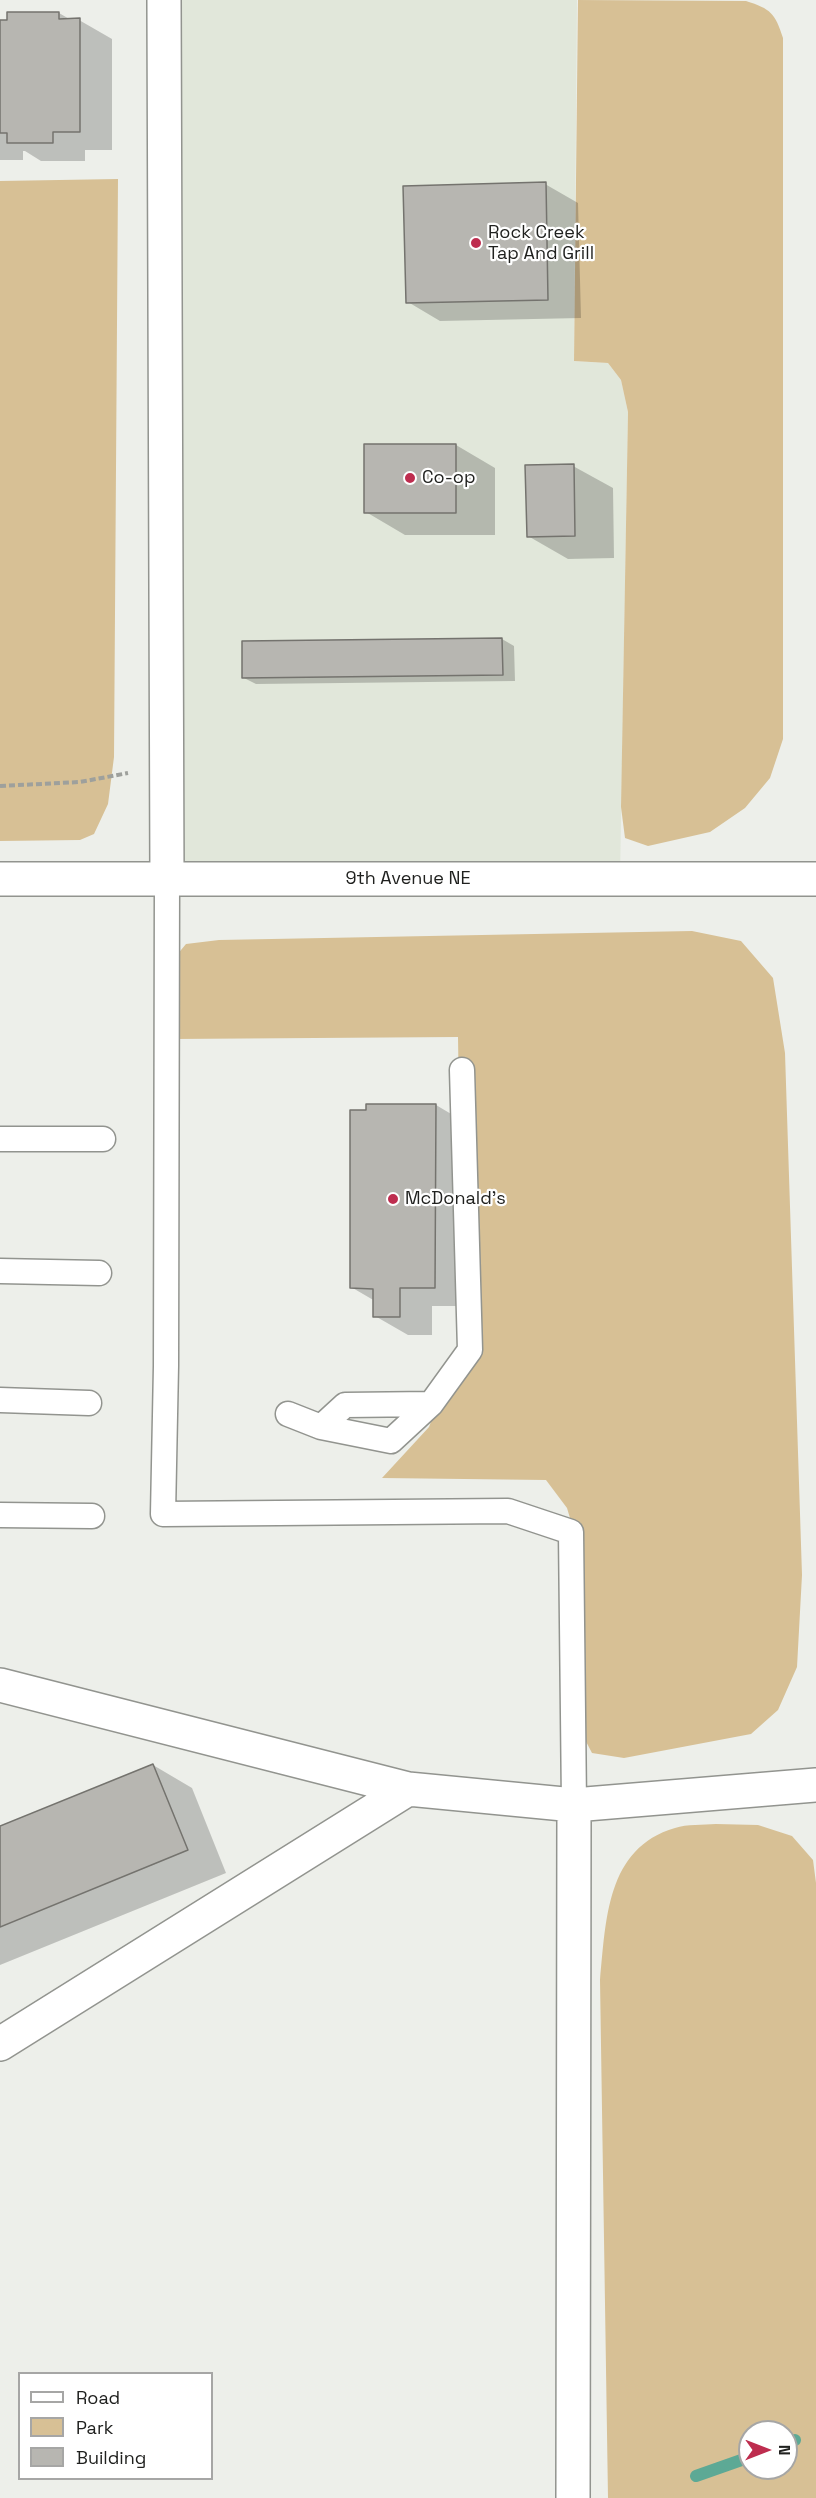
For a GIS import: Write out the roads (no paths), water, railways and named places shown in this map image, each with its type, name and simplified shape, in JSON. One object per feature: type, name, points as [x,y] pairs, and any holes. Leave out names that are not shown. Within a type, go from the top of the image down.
[{"type":"street","points":[[164,0],[167,879]]},
{"type":"street","name":"9th Avenue NE","points":[[0,879],[816,879]]},
{"type":"street","points":[[0,1685],[408,1789],[573,1805],[816,1785]]},
{"type":"street","points":[[0,2044],[408,1789]]},
{"type":"street","points":[[573,1805],[573,2498]]},
{"type":"lane","points":[[167,879],[166,1354],[163,1514],[508,1511],[572,1532],[573,1805]]},
{"type":"lane","points":[[288,1414],[321,1427],[392,1441],[430,1404],[470,1350],[462,1070]]},
{"type":"lane","points":[[0,1139],[103,1139]]},
{"type":"lane","points":[[0,1270],[99,1273]]},
{"type":"lane","points":[[0,1400],[90,1403]]},
{"type":"lane","points":[[321,1427],[345,1404],[430,1404]]},
{"type":"lane","points":[[0,1515],[92,1516]]},
{"type":"waterway","points":[[696,2476],[738,2461]]},
{"type":"place","name":"Rock Creek Tap And Grill","points":[[476,243]]},
{"type":"place","name":"Co-op","points":[[410,478]]},
{"type":"place","name":"McDonald's","points":[[393,1199]]}]
